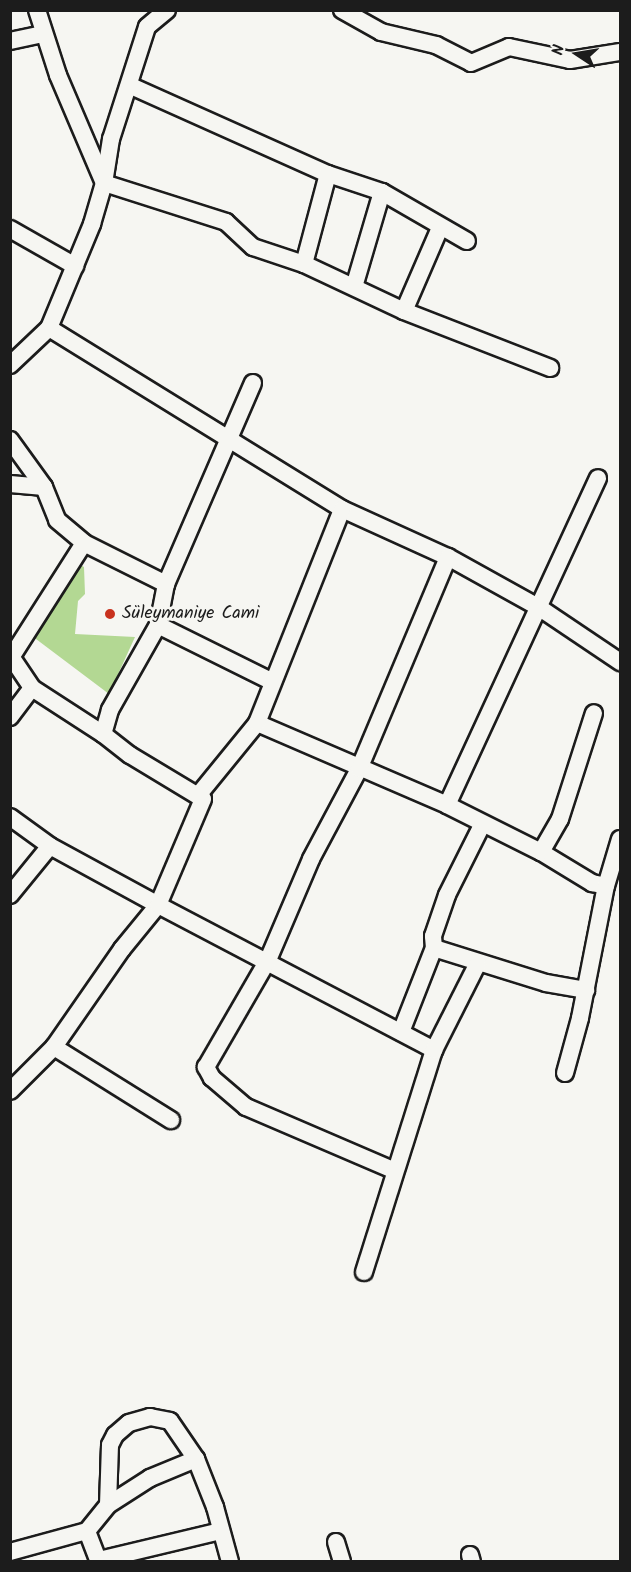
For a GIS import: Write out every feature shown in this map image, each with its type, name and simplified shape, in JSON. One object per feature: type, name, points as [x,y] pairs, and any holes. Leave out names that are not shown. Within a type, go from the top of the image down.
[{"type":"street","points":[[38,10],[43,34],[104,183]]},
{"type":"street","points":[[10,365],[49,328],[75,266],[104,183],[111,139],[130,86],[147,27],[167,10]]},
{"type":"street","points":[[342,10],[381,32],[436,45],[471,63],[508,47],[570,60],[621,52]]},
{"type":"street","points":[[10,41],[43,34]]},
{"type":"street","points":[[130,86],[328,174],[382,192],[425,214],[440,228],[467,241]]},
{"type":"street","points":[[304,264],[328,174]]},
{"type":"street","points":[[104,183],[226,222],[253,247],[304,264],[404,311],[550,368]]},
{"type":"street","points":[[354,286],[382,192]]},
{"type":"street","points":[[404,311],[440,228]]},
{"type":"street","points":[[10,229],[75,266]]},
{"type":"street","points":[[49,328],[342,509],[448,557],[540,608],[621,662]]},
{"type":"street","points":[[103,734],[110,710],[158,626],[166,584],[230,441],[253,383]]},
{"type":"street","points":[[10,440],[44,487],[57,520],[84,543],[166,584]]},
{"type":"street","points":[[447,805],[540,608],[598,478]]},
{"type":"street","points":[[10,484],[44,487]]},
{"type":"street","points":[[200,793],[256,723],[342,509]]},
{"type":"street","points":[[10,1091],[54,1047],[122,949],[158,905],[203,799],[200,793],[130,755],[103,734],[32,688],[11,656],[84,543]]},
{"type":"street","points":[[393,1170],[246,1107],[209,1073],[206,1067],[268,960],[311,859],[359,769],[448,557]]},
{"type":"street","points":[[158,626],[271,681]]},
{"type":"street","points":[[10,717],[32,688]]},
{"type":"street","points":[[541,852],[560,819],[594,713]]},
{"type":"street","points":[[256,723],[447,805],[482,825],[541,852],[592,884],[606,886]]},
{"type":"street","points":[[10,818],[50,846],[434,1050]]},
{"type":"street","points":[[400,1032],[434,948],[433,936],[447,895],[482,825]]},
{"type":"street","points":[[565,1073],[586,990],[606,886],[621,839]]},
{"type":"street","points":[[10,895],[50,846]]},
{"type":"street","points":[[434,948],[546,983],[586,990]]},
{"type":"street","points":[[364,1272],[393,1170],[434,1050],[478,963]]},
{"type":"street","points":[[54,1047],[171,1119]]},
{"type":"street","points":[[108,1505],[110,1445],[129,1424],[150,1417],[170,1421],[196,1459],[230,1562]]},
{"type":"street","points":[[10,1552],[87,1531],[108,1505],[150,1478],[196,1459]]},
{"type":"street","points":[[87,1531],[99,1561],[221,1532]]},
{"type":"street","points":[[336,1542],[342,1562]]},
{"type":"green space","points":[[79,564],[84,567],[85,594],[78,601],[75,634],[135,637],[109,694],[32,636]]},
{"type":"place","name":"Süleymaniye Cami","points":[[110,614]]}]
